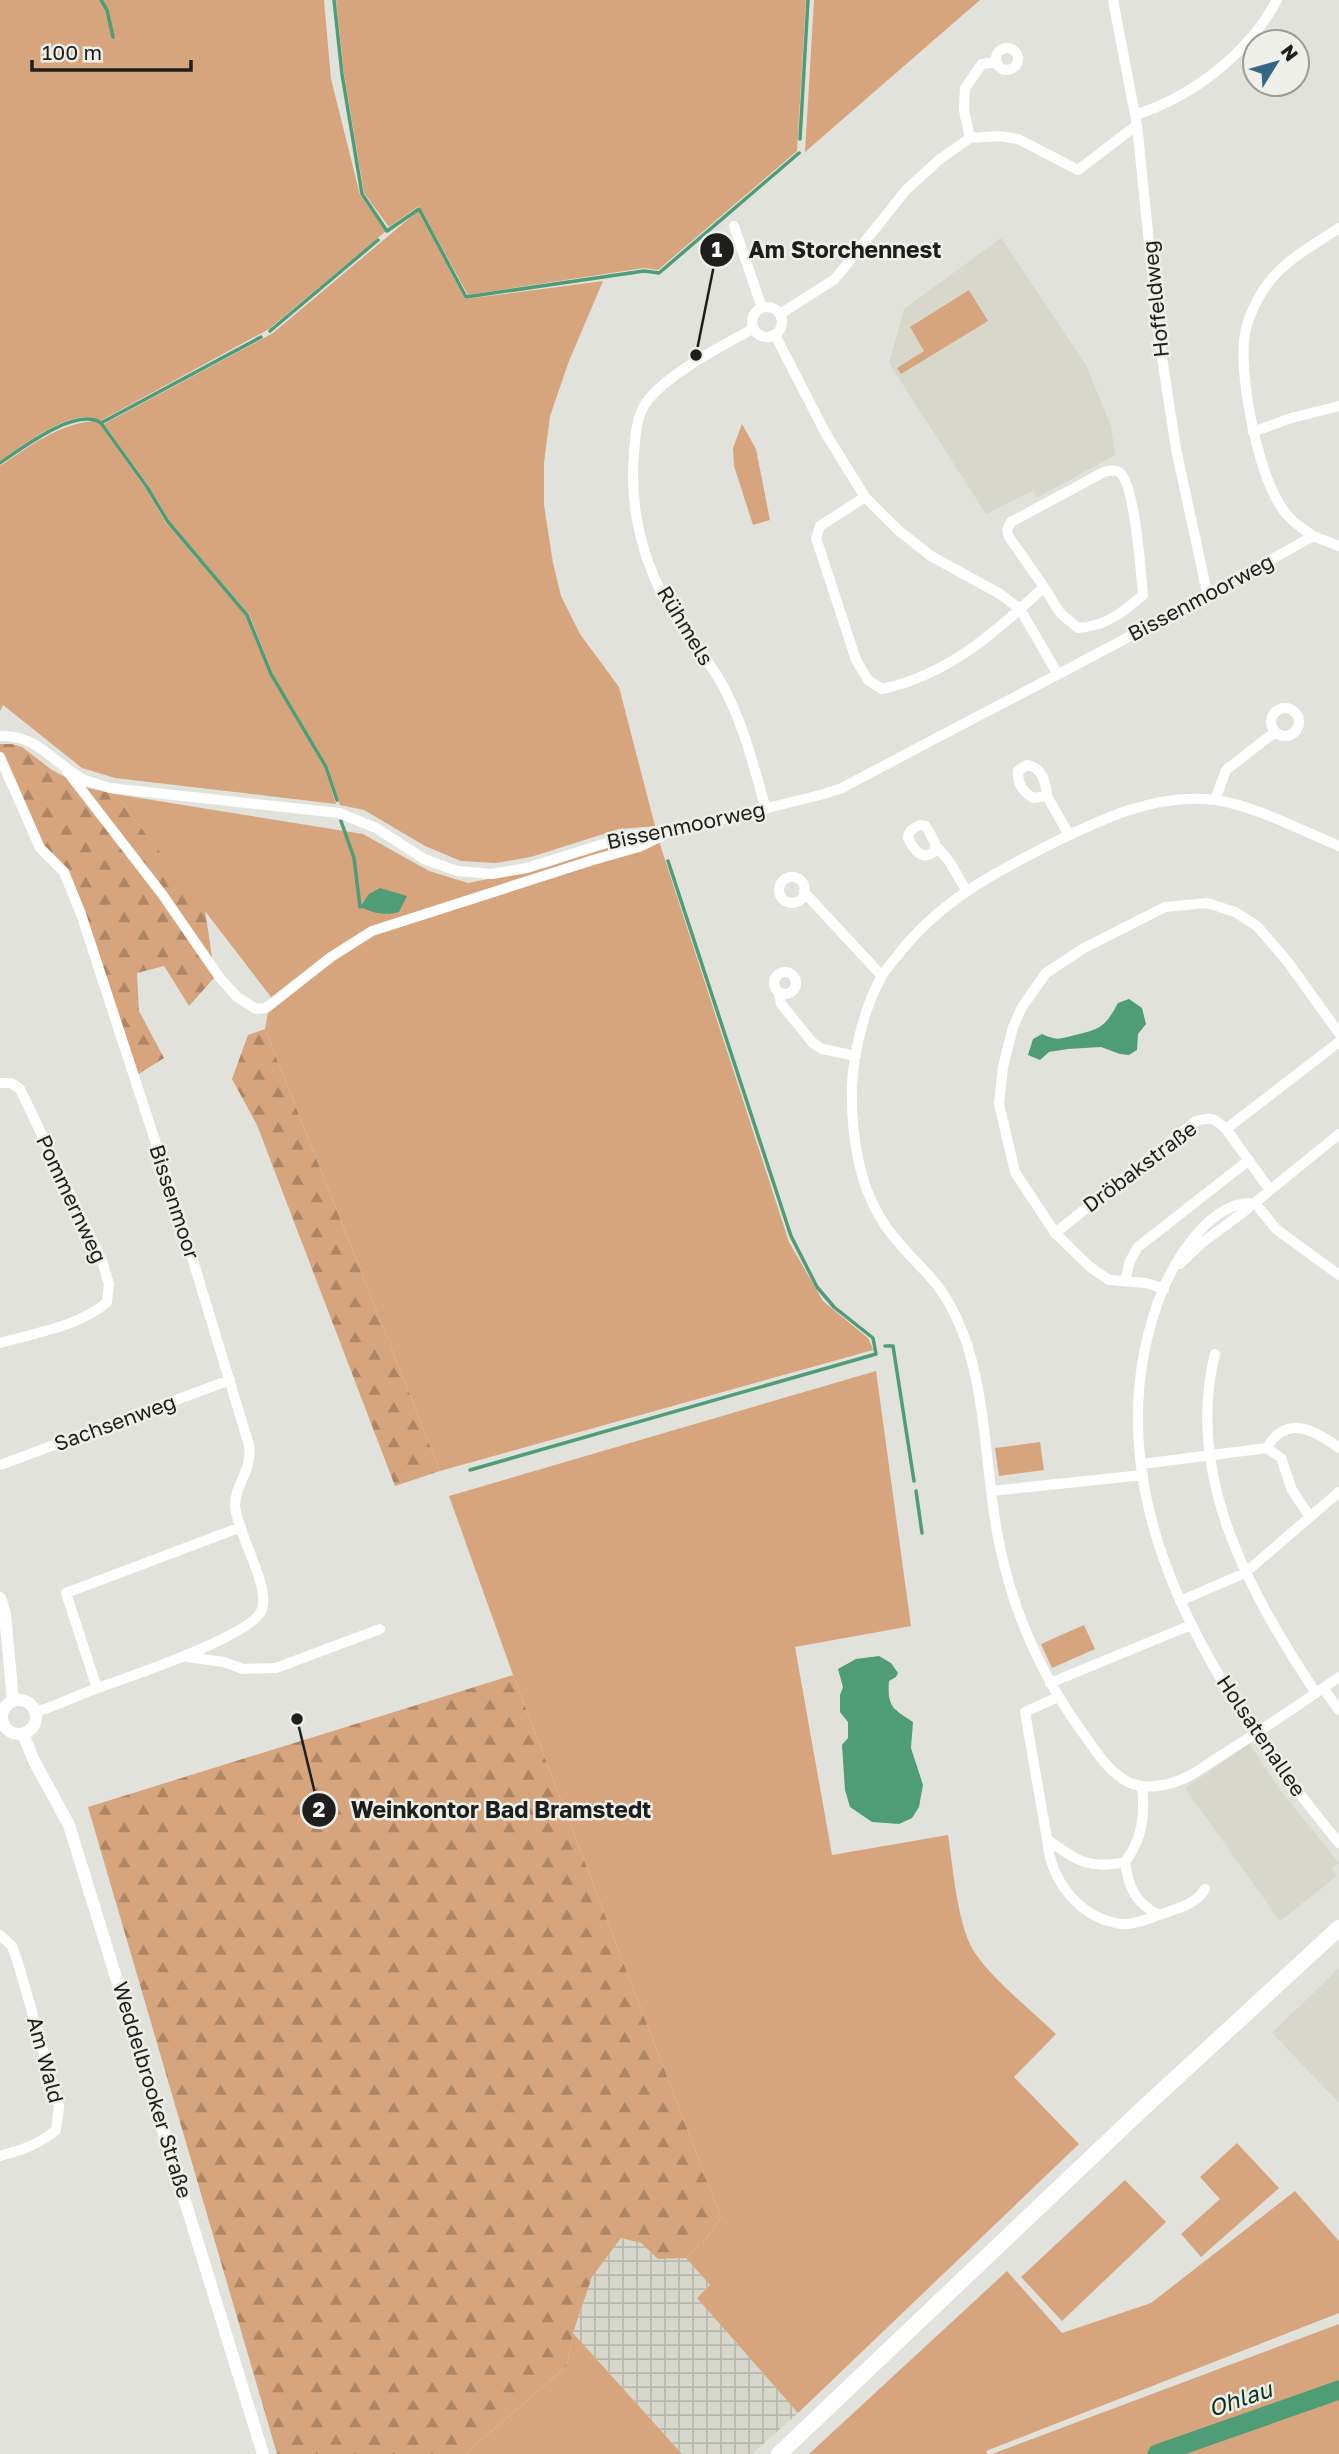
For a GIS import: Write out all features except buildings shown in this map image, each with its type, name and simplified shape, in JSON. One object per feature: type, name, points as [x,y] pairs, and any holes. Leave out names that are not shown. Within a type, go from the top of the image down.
[{"type":"main road","points":[[779,2454],[1263,1996],[1339,1928]]},
{"type":"street","name":"Hoffeldweg","points":[[1113,0],[1136,120],[1161,353],[1176,449],[1208,597]]},
{"type":"street","points":[[780,314],[835,279],[906,190],[940,159],[970,138],[999,136],[1018,139],[1078,170],[1136,120],[1163,106],[1213,73],[1258,28],[1277,0]]},
{"type":"street","points":[[970,138],[964,110],[965,88],[982,64],[997,62]]},
{"type":"street","points":[[734,226],[762,308]]},
{"type":"street","points":[[1339,228],[1282,266],[1263,291],[1249,319],[1244,342],[1253,432],[1270,487],[1287,516],[1313,536],[1339,546]]},
{"type":"street","points":[[762,308],[772,308],[780,314],[781,328],[775,335],[760,335],[754,328],[754,316],[762,308]]},
{"type":"street","name":"Rühmels","points":[[754,328],[666,383],[647,401],[636,426],[632,482],[637,516],[650,564],[672,611],[729,697],[750,752],[766,809]]},
{"type":"street","points":[[775,335],[826,434],[865,497],[898,530],[931,556],[992,589],[1020,609],[1057,673]]},
{"type":"street","points":[[1253,432],[1292,418],[1339,406]]},
{"type":"street","points":[[1104,472],[1120,472],[1132,502],[1143,595],[1125,611],[1096,627],[1078,628],[1060,612],[1044,587],[1009,537],[1007,526],[1104,472]]},
{"type":"street","points":[[865,497],[820,526],[817,538],[856,660],[868,680],[882,689],[913,679],[974,648],[1044,587]]},
{"type":"street","name":"Bissenmoorweg","points":[[0,736],[29,740],[83,779],[110,788],[339,813],[376,828],[424,859],[457,871],[492,874],[527,868],[632,835],[666,833],[842,788],[1057,673],[1208,597],[1313,536]]},
{"type":"street","points":[[1215,800],[1226,770],[1275,732]]},
{"type":"street","name":"Bissenmoor","points":[[0,757],[40,848],[64,872],[81,914],[230,1380],[251,1459],[235,1505],[262,1591],[263,1608],[253,1620],[186,1657],[36,1712]]},
{"type":"street","points":[[58,760],[162,894],[220,978],[237,997],[256,1009],[267,1008],[331,957],[372,931],[639,847],[666,833]]},
{"type":"street","points":[[1047,796],[1069,835]]},
{"type":"street","points":[[1339,846],[1249,809],[1215,800],[1177,800],[1140,807],[1087,826],[989,875],[966,890],[915,934],[882,976],[863,1023],[852,1085],[854,1136],[863,1178],[882,1221],[909,1256],[939,1288],[967,1344],[976,1381],[1006,1575],[1027,1635],[1058,1697],[1109,1769],[1129,1782],[1142,1786],[1165,1785],[1189,1776],[1339,1677]]},
{"type":"street","points":[[937,847],[966,890]]},
{"type":"street","points":[[804,892],[882,976]]},
{"type":"street","points":[[1164,1289],[1146,1283],[1109,1280],[1090,1267],[1055,1233],[1014,1172],[999,1104],[1003,1067],[1013,1027],[1022,1007],[1046,974],[1084,948],[1165,906],[1207,903],[1236,912],[1257,926],[1287,961],[1339,1033]]},
{"type":"street","points":[[779,993],[781,1004],[813,1043],[822,1049],[856,1056]]},
{"type":"street","points":[[1270,1190],[1226,1129],[1339,1042]]},
{"type":"street","name":"Pommernweg","points":[[0,1083],[11,1083],[20,1089],[102,1261],[109,1284],[107,1302],[97,1311],[0,1343]]},
{"type":"street","name":"Dröbakstraße","points":[[1055,1233],[1196,1121],[1209,1117],[1226,1129]]},
{"type":"street","name":"Holsatenallee","points":[[1339,1134],[1203,1242],[1170,1274],[1153,1316],[1142,1363],[1139,1418],[1142,1469],[1153,1524],[1191,1625],[1218,1675],[1256,1734],[1339,1843]]},
{"type":"street","points":[[1125,1280],[1130,1261],[1138,1247],[1249,1160]]},
{"type":"street","points":[[1255,1203],[1276,1229],[1339,1275]]},
{"type":"street","points":[[1215,1354],[1208,1414],[1211,1456],[1223,1513],[1245,1573],[1277,1633],[1320,1691],[1339,1710]]},
{"type":"street","name":"Sachsenweg","points":[[0,1465],[230,1380]]},
{"type":"street","points":[[1267,1448],[1276,1435],[1291,1429],[1304,1428],[1339,1448]]},
{"type":"street","points":[[991,1491],[1267,1448],[1281,1458],[1292,1490],[1310,1517]]},
{"type":"street","points":[[1180,1601],[1245,1573],[1339,1492]]},
{"type":"street","points":[[97,1688],[66,1593],[241,1527]]},
{"type":"street","points":[[0,1598],[5,1614],[13,1700]]},
{"type":"street","points":[[1050,1683],[1191,1625]]},
{"type":"street","name":"Bissenmoor","points":[[186,1657],[224,1662],[243,1670],[276,1668],[380,1629]]},
{"type":"street","points":[[218,1639],[224,1662]]},
{"type":"street","points":[[1058,1697],[1025,1712],[1053,1868],[1078,1906],[1096,1917],[1123,1924],[1140,1922],[1192,1902],[1205,1889]]},
{"type":"street","points":[[13,1700],[24,1700],[36,1712],[35,1723],[23,1734],[13,1733],[1,1723],[5,1707],[13,1700]]},
{"type":"street","name":"Weddelbrooker Straße","points":[[23,1734],[34,1762],[69,1825],[263,2454]]},
{"type":"street","points":[[1047,1839],[1071,1858],[1104,1867],[1125,1862],[1139,1840],[1143,1821],[1142,1786]]},
{"type":"street","points":[[1125,1862],[1133,1894],[1144,1908],[1159,1915]]},
{"type":"street","name":"Am Wald","points":[[0,1935],[12,1946],[18,1963],[59,2106],[56,2130],[28,2149],[0,2156]]},
{"type":"shaded area","points":[[1001,238],[1086,365],[1111,426],[1115,455],[1037,498],[1033,491],[986,514],[889,363],[904,309]]},
{"type":"shaded area","points":[[380,888],[407,896],[399,912],[379,913],[360,907],[369,894]]},
{"type":"shaded area","points":[[1129,999],[1142,1008],[1146,1024],[1138,1034],[1137,1050],[1129,1055],[1101,1047],[1049,1052],[1040,1060],[1028,1055],[1033,1039],[1042,1034],[1058,1039],[1097,1029],[1106,1022],[1118,1003]]},
{"type":"shaded area","points":[[879,1656],[891,1663],[898,1673],[889,1681],[890,1702],[913,1722],[911,1748],[923,1785],[919,1807],[912,1818],[899,1824],[872,1822],[850,1807],[845,1790],[842,1745],[848,1738],[848,1722],[840,1712],[843,1687],[838,1669],[856,1659]]},
{"type":"shaded area","points":[[1249,1744],[1281,1791],[1339,1863],[1332,1869],[1337,1876],[1280,1921],[1185,1788]]},
{"type":"shaded area","points":[[1339,1968],[1339,2103],[1272,2033]]},
{"type":"shaded area","points":[[621,2238],[641,2243],[658,2259],[686,2258],[710,2285],[697,2298],[798,2413],[752,2454],[682,2454],[573,2333],[592,2277]]},
{"type":"green space","points":[[0,0],[99,0],[106,10],[114,37],[108,9],[102,0],[324,0],[331,79],[360,195],[386,231],[269,329],[100,421],[89,417],[63,422],[0,461]]},
{"type":"green space","points":[[336,0],[806,0],[797,151],[658,270],[644,268],[468,295],[419,206],[389,227],[364,193],[344,74]]},
{"type":"green space","points":[[814,0],[980,0],[805,152]]},
{"type":"green space","points":[[418,211],[465,299],[603,281],[569,361],[550,416],[544,463],[544,505],[561,596],[580,634],[619,687],[655,826],[619,829],[531,857],[496,863],[461,861],[425,846],[364,810],[340,805],[328,767],[273,674],[249,614],[170,522],[148,485],[104,424],[273,333]]},
{"type":"green space","points":[[969,290],[988,321],[901,374],[897,368],[924,351],[910,327]]},
{"type":"green space","points":[[94,421],[99,423],[146,489],[166,523],[246,616],[270,675],[325,769],[336,804],[115,778],[82,768],[3,705],[0,711],[0,466],[56,431]]},
{"type":"green space","points":[[742,424],[756,449],[770,520],[753,525],[734,466],[733,448]]},
{"type":"green space","points":[[0,744],[22,747],[52,770],[84,787],[115,794],[205,910],[215,977],[189,1006],[164,966],[137,973],[139,1011],[164,1058],[137,1075],[84,911],[43,847],[0,752]]},
{"type":"green space","points":[[115,794],[363,834],[429,871],[468,883],[548,867],[629,838],[657,835],[789,1242],[823,1301],[869,1339],[873,1350],[440,1471],[265,1029],[271,997]]},
{"type":"green space","points":[[265,1029],[440,1471],[395,1486],[257,1125],[232,1079],[248,1035]]},
{"type":"green space","points":[[876,1371],[911,1626],[795,1647],[832,1855],[948,1835],[959,1908],[972,1948],[999,1981],[1056,2034],[1014,2077],[1079,2144],[798,2413],[697,2298],[710,2285],[686,2258],[705,2240],[721,2217],[513,1675],[449,1496]]},
{"type":"green space","points":[[1040,1442],[1044,1470],[999,1476],[995,1448]]},
{"type":"green space","points":[[1084,1625],[1095,1649],[1052,1668],[1041,1644]]},
{"type":"green space","points":[[513,1675],[721,2217],[705,2240],[686,2258],[658,2259],[641,2243],[621,2238],[592,2277],[573,2333],[567,2366],[465,2454],[277,2454],[88,1807]]},
{"type":"green space","points":[[1237,2143],[1279,2188],[1201,2257],[1181,2234],[1220,2199],[1200,2177]]},
{"type":"green space","points":[[1125,2180],[1166,2222],[1062,2321],[1021,2277]]},
{"type":"green space","points":[[1295,2191],[1339,2241],[1339,2313],[986,2451],[988,2454],[809,2454],[1007,2271],[1062,2333],[1151,2303]]},
{"type":"green space","points":[[1339,2324],[1339,2454],[992,2454]]},
{"type":"green space","points":[[573,2333],[682,2454],[465,2454],[567,2366]]},
{"type":"waterway","points":[[101,0],[107,10],[113,37]]},
{"type":"waterway","points":[[334,0],[342,74],[362,194],[387,231],[419,209],[466,297],[644,271],[659,273],[799,153]]},
{"type":"waterway","points":[[800,139],[808,0]]},
{"type":"waterway","points":[[270,331],[378,240]]},
{"type":"waterway","points":[[261,337],[101,423],[147,487],[168,522],[247,615],[271,674],[326,767],[337,800]]},
{"type":"waterway","points":[[0,463],[64,424],[90,419],[101,423]]},
{"type":"waterway","points":[[341,821],[354,858],[360,907]]},
{"type":"waterway","points":[[470,1470],[876,1354],[873,1338],[834,1307],[817,1287],[791,1236],[668,861]]},
{"type":"waterway","points":[[885,1346],[893,1346],[914,1481]]},
{"type":"waterway","points":[[916,1491],[922,1533]]},
{"type":"waterway","name":"Ohlau","points":[[1157,2454],[1339,2390]]},
{"type":"place","name":"Am Storchennest","points":[[696,355]]},
{"type":"place","name":"Weinkontor Bad Bramstedt","points":[[297,1719]]}]
